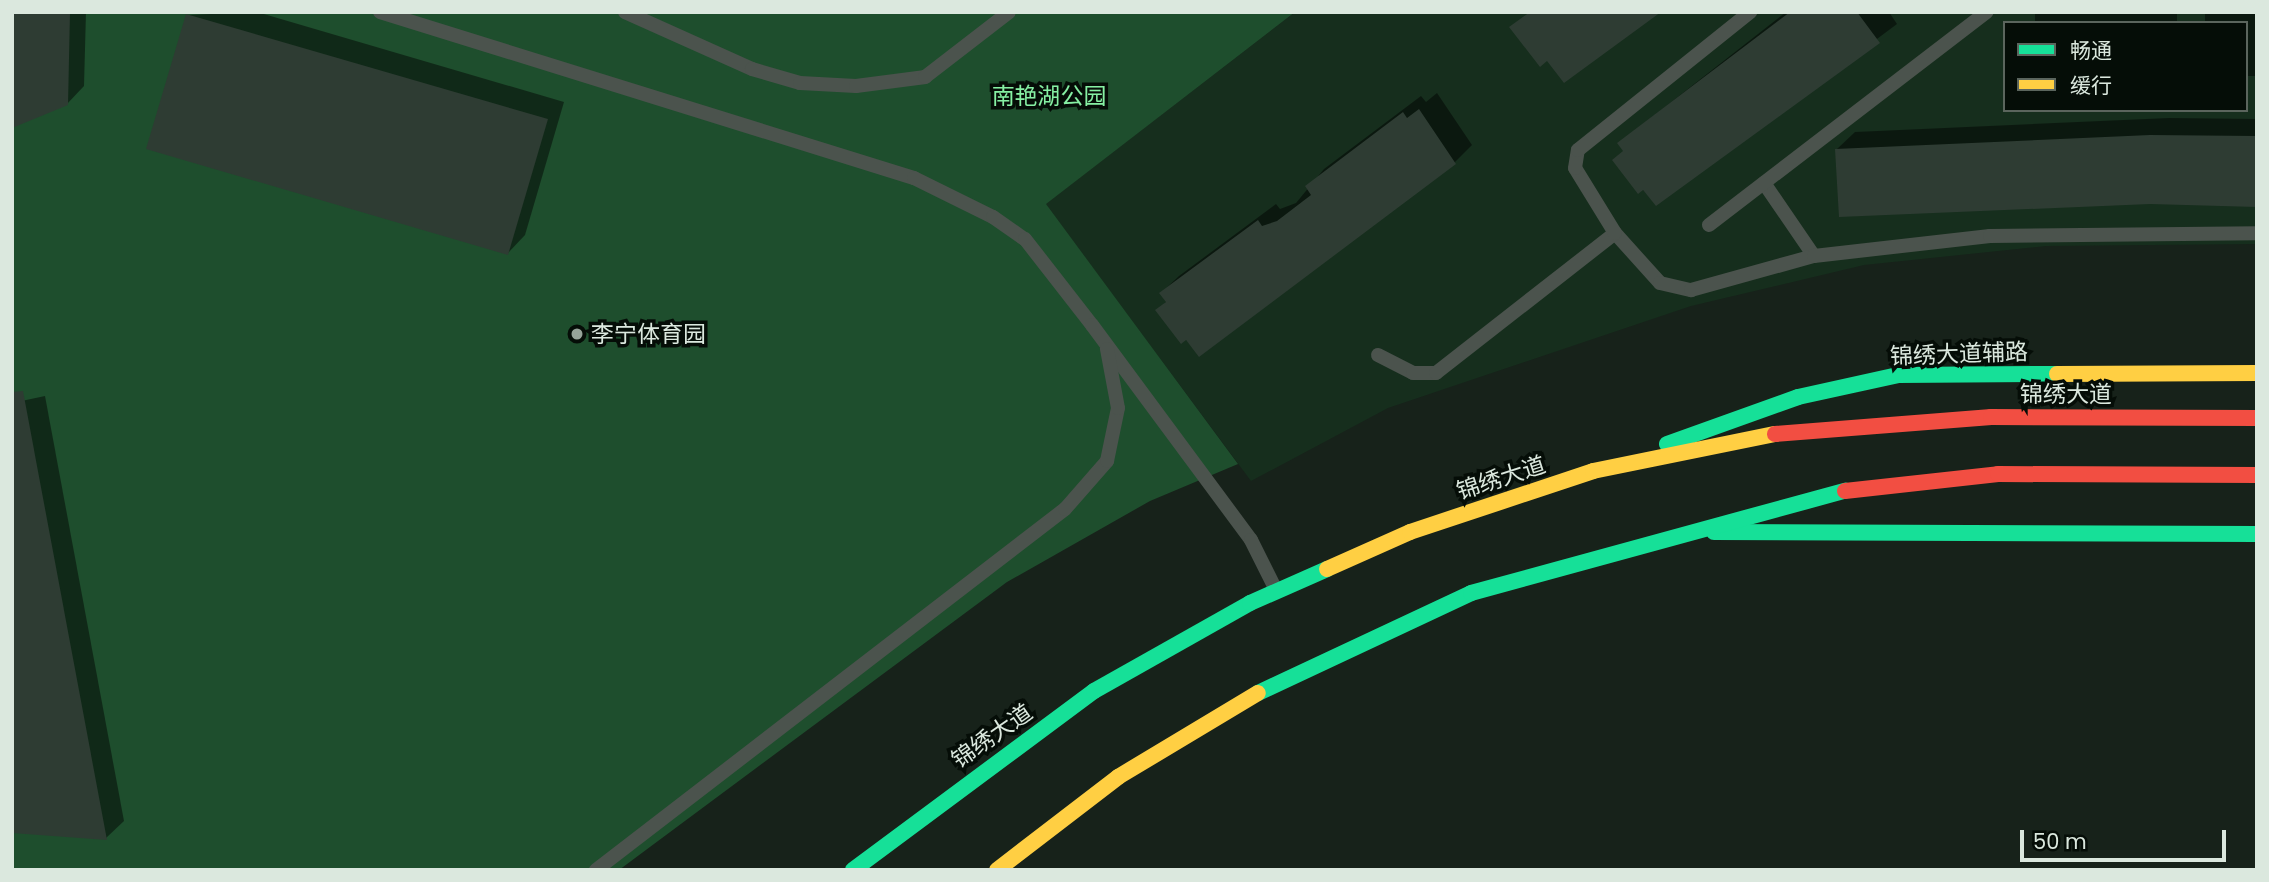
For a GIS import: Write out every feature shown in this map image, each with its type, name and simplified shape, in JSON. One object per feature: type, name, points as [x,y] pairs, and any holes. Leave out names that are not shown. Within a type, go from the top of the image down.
[{"type":"main road","name":"锦绣大道辅路","points":[[1593,471],[1798,397],[1898,375],[2257,373]]},
{"type":"main road","name":"锦绣大道","points":[[853,870],[1094,691],[1276,591],[1410,532],[1593,471],[1801,429],[1991,417],[2257,418]]},
{"type":"main road","points":[[997,870],[1118,777],[1290,674],[1471,593],[1705,532],[1863,486],[1998,474],[2257,475]]},
{"type":"main road","points":[[1705,532],[2257,534]]},
{"type":"lane","points":[[380,12],[914,178],[1025,239],[1251,540],[1276,591]]},
{"type":"lane","points":[[625,12],[752,69],[800,83],[856,86],[925,77],[1009,12]]},
{"type":"lane","points":[[1750,12],[1578,150],[1575,168],[1615,233],[1660,283],[1675,290],[1721,285],[1814,256],[1990,236],[2257,233]]},
{"type":"lane","points":[[1709,225],[1987,12]]},
{"type":"lane","points":[[1764,183],[1814,256]]},
{"type":"lane","points":[[1378,355],[1413,373],[1436,373],[1615,233]]},
{"type":"lane","points":[[596,870],[1065,509],[1107,461],[1118,408],[1106,345]]},
{"type":"shaded area","points":[[1295,12],[2257,12],[2257,244],[2046,246],[1864,265],[1691,306],[1388,408],[1251,481],[1045,204]]},
{"type":"green space","name":"李宁体育园","points":[[12,12],[1295,12],[1046,204],[1238,464],[1150,501],[1007,582],[619,870],[12,870]]},
{"type":"building","points":[[12,12],[70,12],[68,105],[12,128]]},
{"type":"building","points":[[1530,12],[1661,12],[1564,83],[1547,61],[1540,67],[1509,27]]},
{"type":"building","points":[[1790,12],[1857,12],[1880,43],[1656,206],[1643,190],[1638,194],[1612,160],[1623,151],[1617,143]]},
{"type":"building","points":[[186,14],[548,119],[508,255],[146,149]]},
{"type":"building","points":[[1419,109],[1456,164],[1199,357],[1186,340],[1181,344],[1155,310],[1166,302],[1159,293],[1258,220],[1262,226],[1277,221],[1311,195],[1305,186],[1403,112],[1407,118]]},
{"type":"building","points":[[2150,135],[2257,136],[2257,207],[2150,204],[1839,217],[1835,149]]},
{"type":"building","points":[[23,391],[107,840],[12,833],[12,392]]},
{"type":"traffic: fast","points":[[1667,444],[1798,397],[1898,375],[2057,374]]},
{"type":"traffic: fast","points":[[1258,693],[1471,593],[1845,491]]},
{"type":"traffic: fast","points":[[1714,532],[2257,534]]},
{"type":"traffic: fast","points":[[853,870],[1094,691],[1250,603],[1327,569]]},
{"type":"traffic: slow","points":[[2057,374],[2257,373]]},
{"type":"traffic: slow","points":[[1327,569],[1410,532],[1593,471],[1775,434]]},
{"type":"traffic: slow","points":[[997,870],[1118,777],[1258,693]]},
{"type":"traffic: jam","points":[[1775,434],[1991,417],[2257,418]]},
{"type":"traffic: jam","points":[[1845,491],[1998,474],[2257,475]]},
{"type":"place","name":"李宁体育园","points":[[577,334]]},
{"type":"park label","name":"南艳湖公园","points":[[1049,96]]}]
